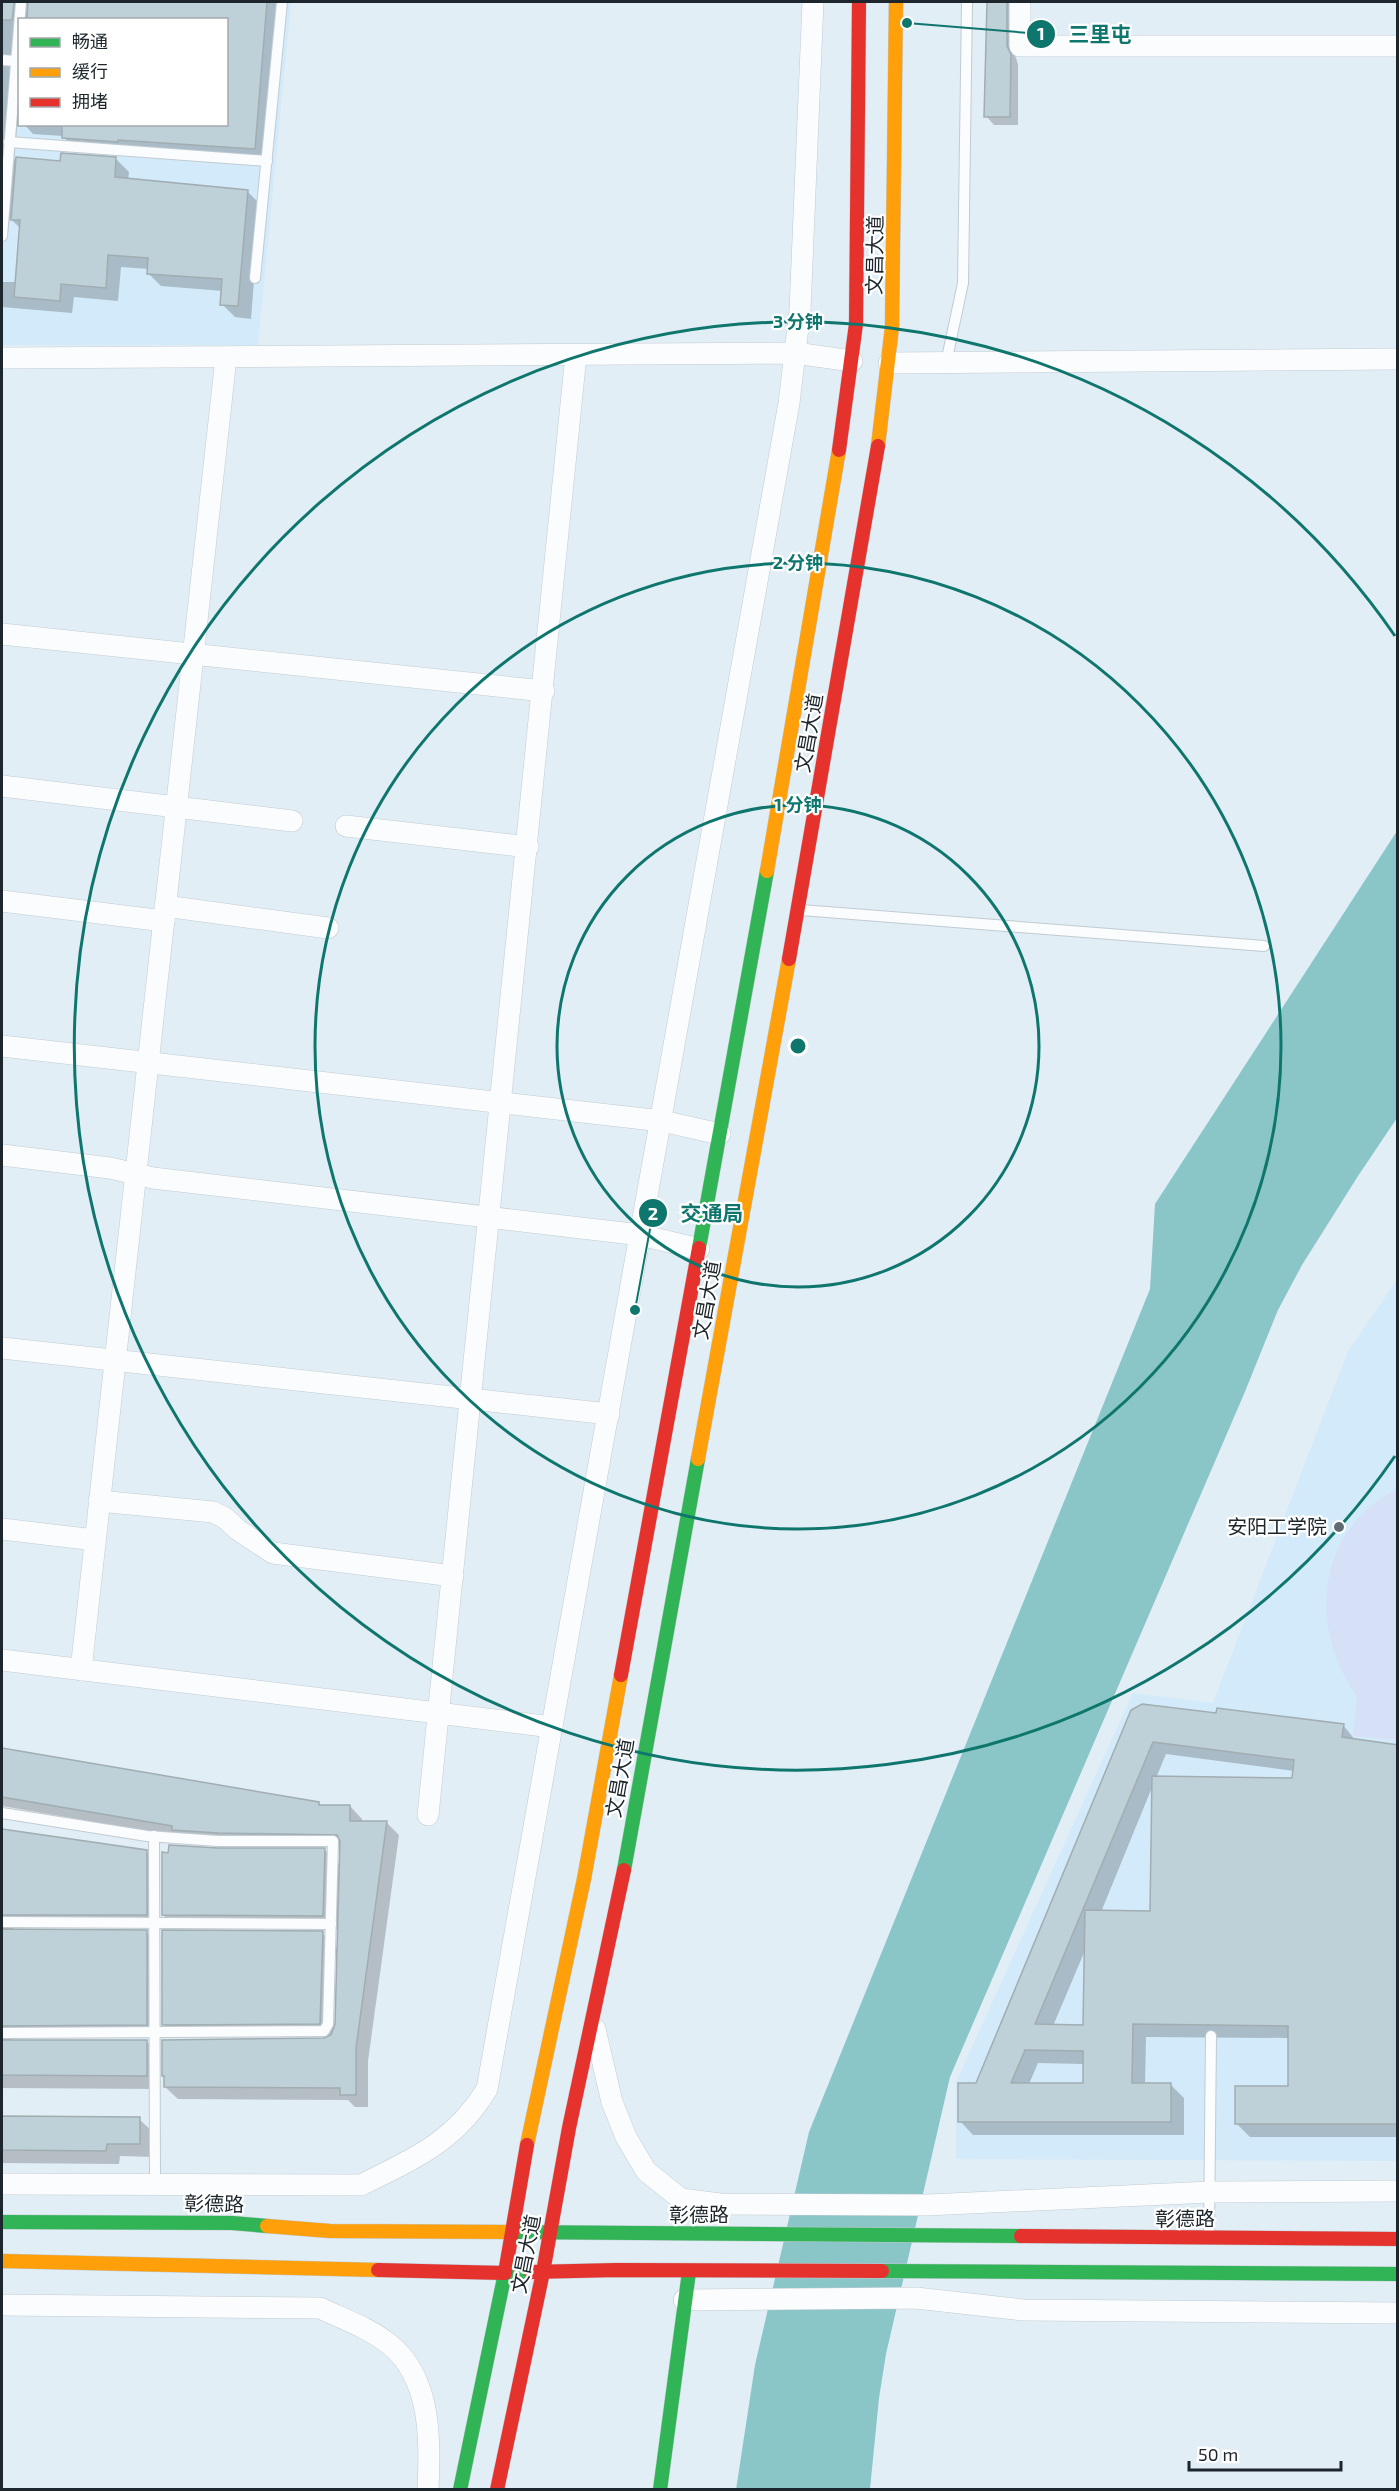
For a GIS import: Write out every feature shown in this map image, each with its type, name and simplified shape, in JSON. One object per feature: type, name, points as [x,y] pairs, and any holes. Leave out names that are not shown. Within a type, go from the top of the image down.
[{"type":"main road","name":"文昌大道","points":[[460,2490],[505,2273],[534,2107],[584,1879],[779,807],[845,414],[852,361],[858,274],[860,2]]},
{"type":"main road","name":"文昌大道","points":[[497,2490],[623,1874],[798,910],[882,420],[889,363],[894,275],[896,2]]},
{"type":"main road","name":"彰德路","points":[[2,2222],[232,2223],[330,2231],[1398,2239]]},
{"type":"main road","points":[[2,2261],[505,2273],[617,2270],[1398,2274]]},
{"type":"main road","points":[[660,2490],[689,2272]]},
{"type":"street","points":[[2,2184],[361,2185],[413,2159],[452,2134],[474,2111],[487,2089],[789,403],[800,310],[813,2]]},
{"type":"street","points":[[1020,2],[1020,46],[1398,46]]},
{"type":"street","points":[[2,358],[795,353],[852,361]]},
{"type":"street","points":[[428,1815],[544,691],[576,355]]},
{"type":"street","points":[[81,1670],[226,358]]},
{"type":"street","points":[[889,363],[1398,359]]},
{"type":"street","points":[[2,634],[544,691]]},
{"type":"street","points":[[2,786],[292,821]]},
{"type":"street","points":[[346,826],[528,847]]},
{"type":"street","points":[[2,901],[328,928]]},
{"type":"street","points":[[2,1046],[662,1121],[720,1134]]},
{"type":"street","points":[[2,1155],[110,1168],[153,1178],[641,1234],[699,1249]]},
{"type":"street","points":[[2,1348],[609,1414]]},
{"type":"street","points":[[99,1501],[213,1512],[225,1518],[238,1530],[273,1553],[453,1576]]},
{"type":"street","points":[[2,1529],[95,1540]]},
{"type":"street","points":[[2,1660],[552,1727]]},
{"type":"street","points":[[592,2020],[612,2102],[626,2137],[646,2171],[681,2199],[729,2203],[927,2205],[1210,2192],[1398,2191]]},
{"type":"street","points":[[684,2300],[916,2298],[1023,2310],[1398,2313]]},
{"type":"street","points":[[2,2305],[320,2308],[390,2345],[414,2372],[426,2410],[428,2490]]},
{"type":"lane","points":[[20,18],[21,2]]},
{"type":"lane","points":[[255,278],[282,2]]},
{"type":"lane","points":[[946,363],[963,283],[967,2]]},
{"type":"lane","points":[[2,236],[18,37]]},
{"type":"lane","points":[[2,60],[16,61]]},
{"type":"lane","points":[[9,142],[267,161]]},
{"type":"lane","points":[[798,910],[1264,946]]},
{"type":"lane","points":[[2,1813],[154,1836],[218,1841],[333,1841],[328,2024],[324,2031],[2,2033]]},
{"type":"lane","points":[[154,1836],[155,2185]]},
{"type":"lane","points":[[2,1922],[331,1924]]},
{"type":"lane","points":[[1209,2238],[1211,2036]]},
{"type":"shaded area","points":[[2,2],[291,2],[258,345],[2,345]]},
{"type":"shaded area","points":[[1397,831],[1397,1118],[1302,1265],[1278,1310],[950,2077],[886,2354],[870,2489],[736,2490],[755,2365],[809,2132],[1150,1289],[1155,1204]]},
{"type":"shaded area","points":[[1397,1280],[1397,2161],[956,2159],[956,2082],[1133,1693],[1213,1703],[1348,1351]]},
{"type":"shaded area","points":[[1397,1489],[1397,1740],[1353,1736],[1357,1696],[1341,1669],[1331,1640],[1327,1611],[1328,1582],[1336,1554],[1350,1529],[1370,1507]]},
{"type":"building","points":[[2,2],[14,2],[12,20],[2,20]]},
{"type":"building","points":[[28,2],[267,2],[255,149],[62,138],[62,126],[228,126],[228,18],[27,18]]},
{"type":"building","points":[[987,2],[1007,2],[1007,46],[1011,54],[1010,117],[984,117]]},
{"type":"building","points":[[61,153],[116,157],[115,177],[248,190],[238,306],[220,305],[222,279],[147,274],[148,258],[108,255],[106,288],[61,284],[60,301],[14,297],[20,220],[11,220],[16,157],[60,161]]},
{"type":"building","points":[[1142,1704],[1216,1713],[1217,1708],[1344,1724],[1342,1737],[1398,1745],[1398,2124],[1235,2124],[1235,2086],[1288,2086],[1288,2026],[1133,2024],[1132,2083],[1171,2083],[1171,2122],[958,2122],[958,2083],[976,2083],[1131,1710]],"holes":[[[1153,1742],[1294,1760],[1292,1778],[1152,1776],[1150,1911],[1085,1910],[1083,2025],[1035,2024]],[[1025,2050],[1083,2051],[1083,2083],[1011,2083]]]},
{"type":"building","points":[[2,1748],[319,1802],[319,1805],[350,1805],[350,1821],[387,1821],[356,2048],[356,2095],[340,2095],[340,2088],[164,2087],[164,2076],[162,2076],[162,2040],[324,2038],[331,2035],[335,2024],[340,1841],[337,1835],[172,1830],[172,1826],[2,1797]]},
{"type":"building","points":[[2,1829],[147,1850],[147,1915],[2,1915]]},
{"type":"building","points":[[169,1845],[218,1848],[325,1848],[323,1916],[162,1915],[162,1852],[168,1853]]},
{"type":"building","points":[[2,1929],[147,1930],[147,2025],[2,2026]]},
{"type":"building","points":[[162,1930],[323,1931],[320,2024],[162,2025]]},
{"type":"building","points":[[2,2040],[147,2040],[147,2076],[2,2075]]},
{"type":"building","points":[[2,2116],[140,2117],[140,2144],[107,2144],[106,2151],[2,2150]]},
{"type":"traffic: fast","points":[[699,1248],[767,871]]},
{"type":"traffic: fast","points":[[624,1870],[698,1459]]},
{"type":"traffic: fast","points":[[2,2222],[232,2223],[267,2226]]},
{"type":"traffic: fast","points":[[512,2232],[1021,2236]]},
{"type":"traffic: fast","points":[[882,2271],[1398,2274]]},
{"type":"traffic: fast","points":[[460,2490],[505,2273],[531,2272]]},
{"type":"traffic: fast","points":[[660,2490],[689,2272]]},
{"type":"traffic: slow","points":[[878,446],[892,327],[896,2]]},
{"type":"traffic: slow","points":[[767,871],[839,450]]},
{"type":"traffic: slow","points":[[698,1459],[789,959]]},
{"type":"traffic: slow","points":[[527,2145],[584,1879],[621,1675]]},
{"type":"traffic: slow","points":[[267,2226],[330,2231],[512,2232]]},
{"type":"traffic: slow","points":[[2,2261],[378,2270]]},
{"type":"traffic: jam","points":[[839,450],[856,324],[859,2]]},
{"type":"traffic: jam","points":[[789,959],[878,446]]},
{"type":"traffic: jam","points":[[621,1675],[699,1248]]},
{"type":"traffic: jam","points":[[543,2272],[569,2128],[624,1870]]},
{"type":"traffic: jam","points":[[378,2270],[505,2273],[527,2145]]},
{"type":"traffic: jam","points":[[1021,2236],[1398,2239]]},
{"type":"traffic: jam","points":[[531,2272],[882,2271]]},
{"type":"traffic: jam","points":[[497,2490],[543,2272]]},
{"type":"place","name":"三里屯","points":[[907,23]]},
{"type":"place","name":"交通局","points":[[635,1310]]},
{"type":"place","name":"安阳工学院","points":[[1339,1527]]}]
